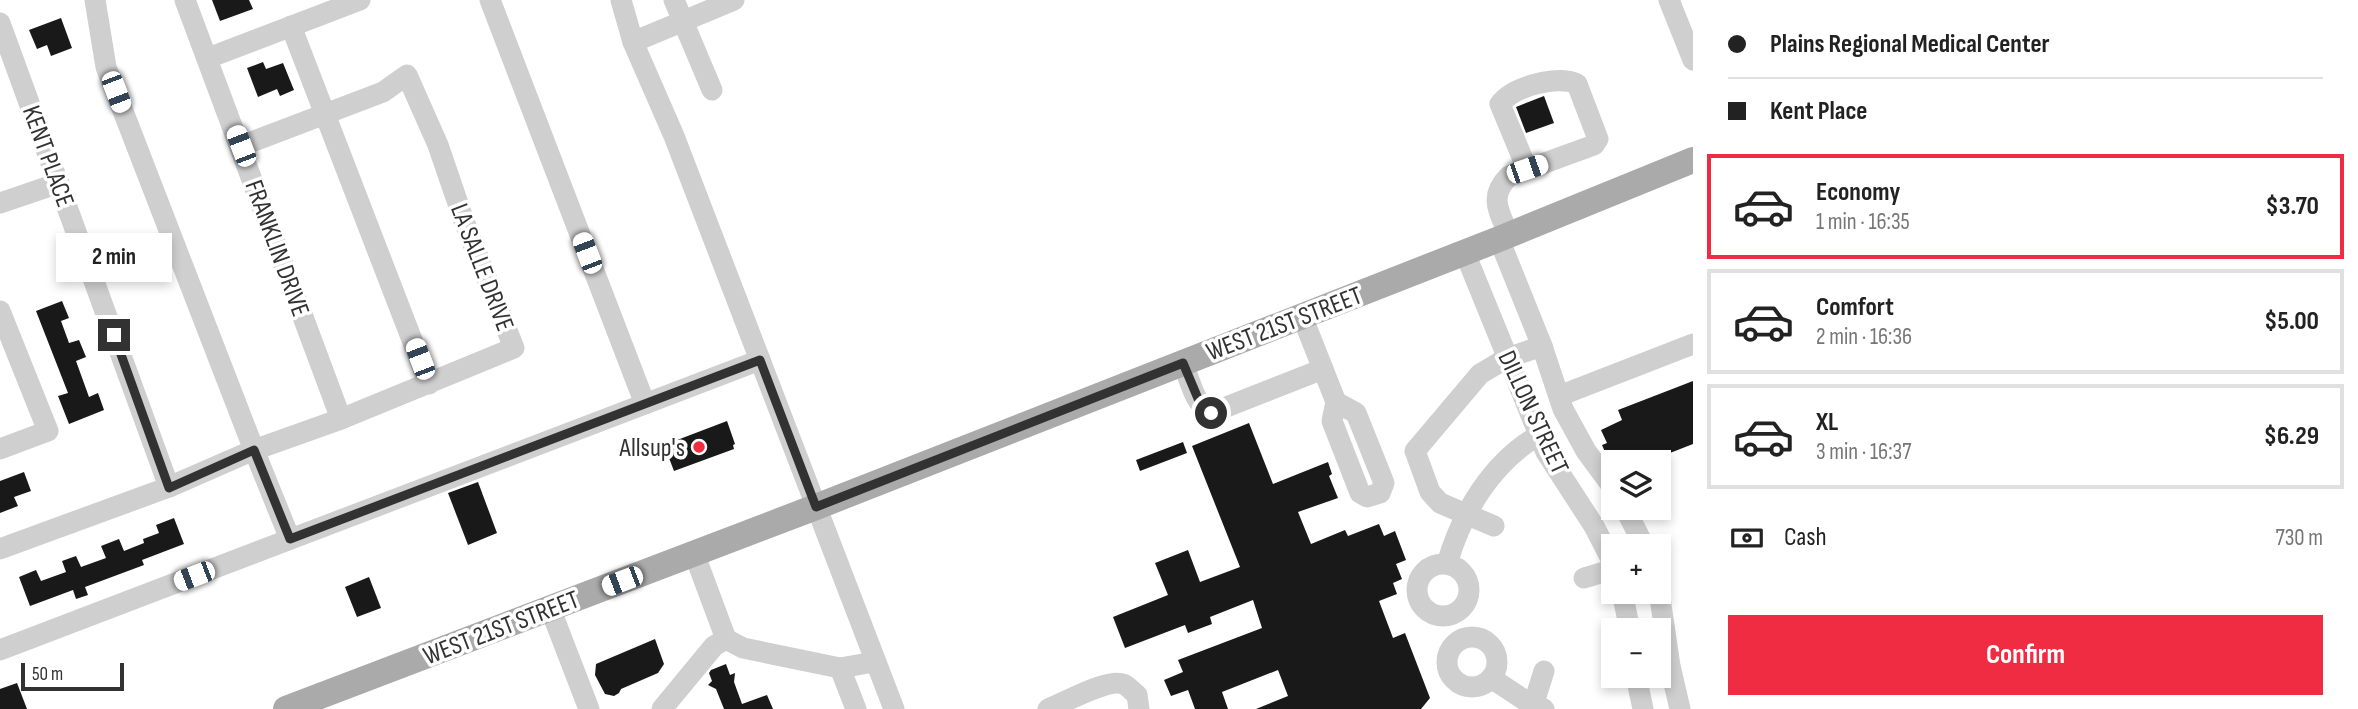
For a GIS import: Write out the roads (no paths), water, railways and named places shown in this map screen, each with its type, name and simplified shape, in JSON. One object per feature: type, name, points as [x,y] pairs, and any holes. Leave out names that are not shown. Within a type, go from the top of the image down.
[{"type":"main road","name":"WEST 21ST STREET","points":[[286,709],[816,507],[1465,253],[1693,160]]},
{"type":"street","points":[[94,0],[106,66],[290,539]]},
{"type":"street","name":"FRANKLIN DRIVE","points":[[185,0],[341,418]]},
{"type":"street","points":[[208,58],[360,0]]},
{"type":"street","points":[[490,0],[645,404]]},
{"type":"street","points":[[621,0],[633,41],[674,136],[894,709]]},
{"type":"street","points":[[633,41],[678,10],[734,0]]},
{"type":"street","points":[[1669,0],[1693,60]]},
{"type":"street","points":[[678,10],[712,90]]},
{"type":"street","name":"KENT PLACE","points":[[0,23],[169,488]]},
{"type":"street","points":[[291,26],[429,383]]},
{"type":"street","name":"LA SALLE DRIVE","points":[[0,549],[169,488],[254,450],[514,348],[464,221],[438,145],[407,75],[383,92],[241,146]]},
{"type":"street","name":"DILLON STREET","points":[[1527,169],[1500,104],[1505,96],[1552,79],[1568,80],[1577,84],[1595,128],[1598,139],[1594,145],[1509,176],[1500,184],[1496,197],[1504,237],[1561,402],[1586,451],[1601,471]]},
{"type":"street","points":[[0,203],[59,183]]},
{"type":"street","name":"DILLON STREET","points":[[1465,253],[1546,452],[1601,540]]},
{"type":"street","points":[[0,312],[48,431],[0,449]]},
{"type":"street","points":[[1302,316],[1336,402]]},
{"type":"street","points":[[1447,564],[1455,537],[1466,514],[1500,464],[1561,402],[1693,344]]},
{"type":"street","points":[[1494,526],[1440,503],[1430,492],[1415,451],[1480,374],[1507,358],[1542,346]]},
{"type":"street","points":[[0,650],[760,360]]},
{"type":"street","points":[[1183,363],[1202,408],[1211,413],[1323,369]]},
{"type":"street","points":[[694,553],[726,639],[743,649],[840,668],[874,662]]},
{"type":"street","points":[[1584,578],[1601,572]]},
{"type":"street","points":[[1661,604],[1670,666],[1680,709]]},
{"type":"street","points":[[550,608],[589,709]]},
{"type":"street","points":[[662,709],[714,646],[726,639]]},
{"type":"street","points":[[840,668],[856,709]]},
{"type":"street","points":[[1491,678],[1537,708],[1544,671]]},
{"type":"street","points":[[1048,709],[1077,704],[1104,683],[1123,684],[1137,695],[1139,709]]},
{"type":"street","points":[[1639,688],[1643,709]]},
{"type":"place","name":"Allsup's","points":[[699,447]]}]
